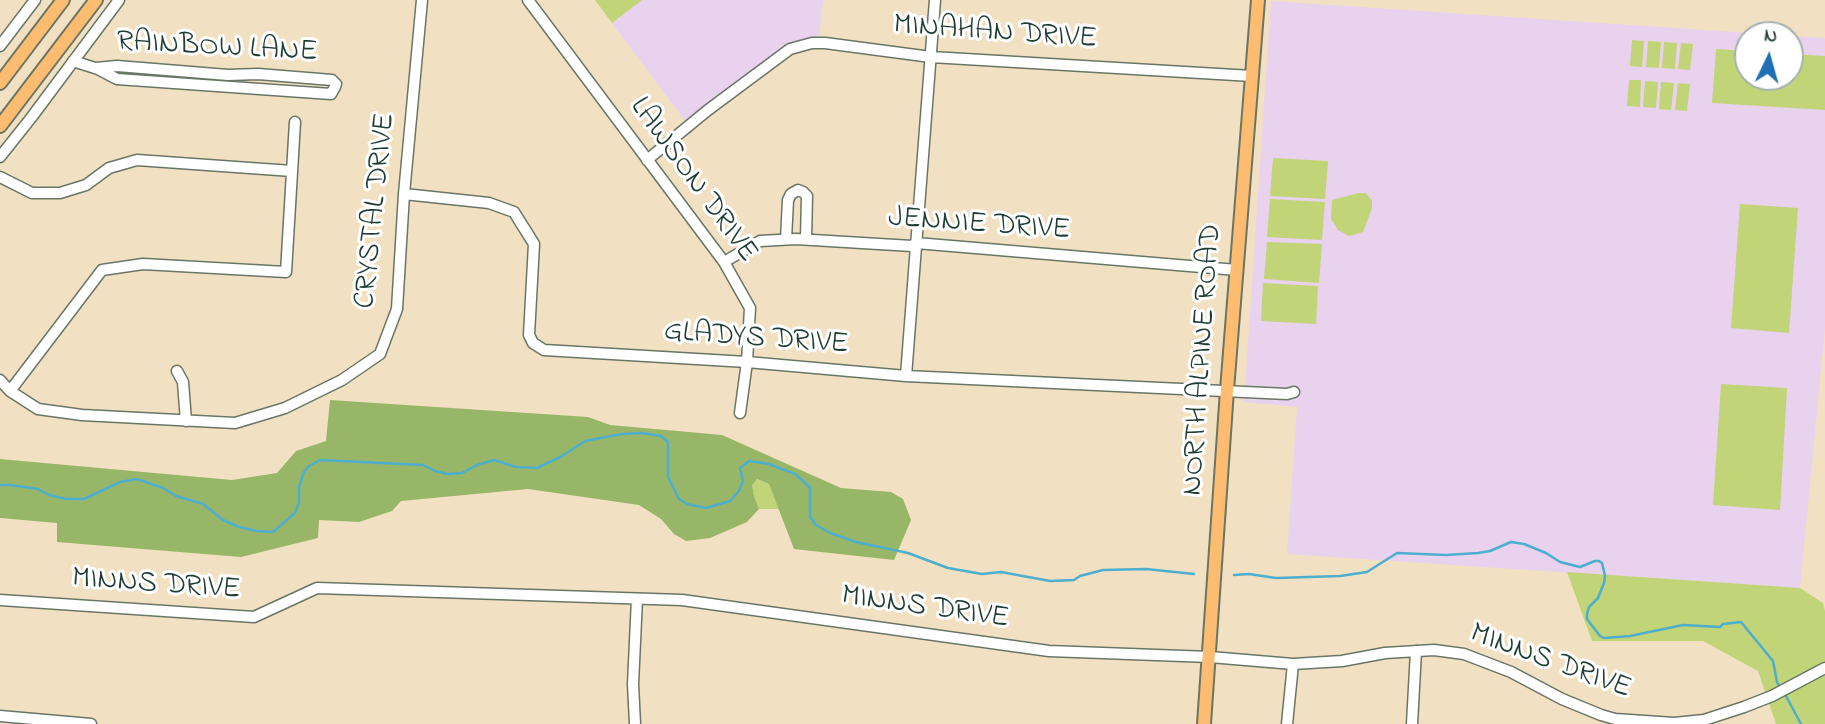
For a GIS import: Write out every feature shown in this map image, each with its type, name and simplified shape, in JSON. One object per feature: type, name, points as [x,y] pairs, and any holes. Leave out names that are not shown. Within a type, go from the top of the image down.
[{"type":"main road","points":[[0,83],[63,0]]},
{"type":"main road","points":[[0,126],[96,0]]},
{"type":"main road","name":"NORTH ALPINE ROAD","points":[[1204,724],[1258,0]]},
{"type":"street","points":[[0,46],[35,0]]},
{"type":"street","points":[[0,157],[119,0]]},
{"type":"street","name":"CRYSTAL DRIVE","points":[[0,380],[10,391],[38,408],[82,415],[235,422],[285,408],[342,380],[380,354],[397,309],[404,194],[422,0]]},
{"type":"street","name":"LAWSON DRIVE","points":[[528,0],[724,262],[750,308],[747,362],[740,413]]},
{"type":"street","points":[[906,376],[935,0]]},
{"type":"street","name":"MINAHAN DRIVE","points":[[647,160],[790,49],[812,43],[931,57],[1252,76]]},
{"type":"street","name":"RAINBOW LANE","points":[[73,61],[96,68],[117,79],[331,94],[336,83],[332,80],[258,74],[228,75],[117,66],[96,68]]},
{"type":"street","points":[[10,391],[102,270],[143,264],[286,272],[295,122]]},
{"type":"street","points":[[0,177],[32,192],[60,193],[86,185],[109,168],[137,160],[292,171]]},
{"type":"street","points":[[786,239],[788,200],[790,194],[798,190],[807,196],[806,239]]},
{"type":"street","name":"GLADYS DRIVE","points":[[404,194],[489,203],[514,212],[534,244],[529,335],[533,343],[544,350],[747,362],[906,376],[1287,394],[1294,392]]},
{"type":"street","name":"JENNIE DRIVE","points":[[724,262],[760,241],[806,239],[912,246],[916,243],[1237,270]]},
{"type":"street","points":[[177,371],[183,382],[186,421]]},
{"type":"street","name":"MINNS DRIVE","points":[[0,600],[254,617],[317,588],[682,600],[1049,651],[1210,657],[1293,664],[1434,650],[1464,654],[1511,672],[1601,719],[1674,723],[1704,722],[1772,696],[1825,668]]},
{"type":"street","points":[[635,724],[633,684],[637,599]]},
{"type":"street","points":[[1412,724],[1416,651]]},
{"type":"street","points":[[1287,724],[1293,664]]},
{"type":"street","points":[[0,716],[90,724]]},
{"type":"shaded area","points":[[642,0],[823,0],[819,39],[801,41],[787,47],[686,122],[612,23]]},
{"type":"shaded area","points":[[1271,1],[1734,32],[1734,91],[1804,91],[1804,37],[1825,38],[1825,328],[1800,588],[1287,554],[1297,407],[1244,402]]},
{"type":"green space","points":[[595,0],[642,0],[612,23]]},
{"type":"green space","points":[[1632,40],[1644,41],[1642,67],[1630,66]]},
{"type":"green space","points":[[1648,41],[1661,42],[1659,68],[1646,67]]},
{"type":"green space","points":[[1664,42],[1677,43],[1675,69],[1662,68]]},
{"type":"green space","points":[[1681,43],[1693,44],[1690,70],[1678,69]]},
{"type":"green space","points":[[1716,49],[1734,50],[1734,91],[1804,91],[1804,55],[1825,56],[1825,110],[1712,103]]},
{"type":"green space","points":[[1629,80],[1641,80],[1640,107],[1627,106]]},
{"type":"green space","points":[[1645,81],[1658,82],[1656,108],[1643,107]]},
{"type":"green space","points":[[1661,82],[1674,83],[1671,110],[1659,109]]},
{"type":"green space","points":[[1678,83],[1690,84],[1687,111],[1675,110]]},
{"type":"green space","points":[[1273,158],[1328,161],[1325,199],[1270,196]]},
{"type":"green space","points":[[1366,193],[1372,201],[1372,208],[1363,232],[1349,236],[1338,230],[1331,219],[1332,200]]},
{"type":"green space","points":[[1270,199],[1325,202],[1322,240],[1267,237]]},
{"type":"green space","points":[[1740,204],[1798,208],[1789,333],[1731,328]]},
{"type":"green space","points":[[1267,242],[1322,244],[1319,283],[1264,279]]},
{"type":"green space","points":[[1263,283],[1318,286],[1316,324],[1261,321]]},
{"type":"green space","points":[[1721,384],[1787,388],[1780,510],[1713,505]]},
{"type":"green space","points":[[330,400],[588,417],[610,425],[722,435],[841,488],[891,492],[903,499],[911,520],[894,560],[794,549],[769,484],[757,479],[752,485],[759,509],[747,522],[710,538],[686,541],[674,534],[661,519],[639,505],[528,489],[401,501],[392,511],[359,522],[319,520],[318,538],[241,557],[57,542],[57,523],[0,518],[0,459],[232,480],[277,473],[296,451],[326,441]]},
{"type":"green space","points":[[756,479],[769,484],[779,509],[759,509],[752,485]]},
{"type":"green space","points":[[1567,572],[1800,588],[1823,603],[1825,611],[1825,724],[1776,724],[1758,671],[1703,641],[1592,641]]},
{"type":"waterway","points":[[0,485],[38,489],[66,499],[84,499],[120,482],[137,479],[203,504],[223,520],[239,527],[273,532],[295,513],[304,472],[320,460],[423,465],[447,474],[462,473],[494,460],[516,467],[537,468],[585,441],[642,433],[661,436],[668,442],[668,477],[679,499],[687,504],[706,508],[730,501],[743,481],[740,468],[749,461],[769,464],[795,474],[803,481],[810,488],[810,517],[816,525],[830,533],[856,542],[908,553],[948,568],[982,574],[1001,572],[1050,581],[1074,580],[1103,570],[1146,569],[1194,574]]},
{"type":"waterway","points":[[1234,575],[1276,578],[1340,576],[1367,572],[1397,553],[1478,553],[1511,542],[1524,544],[1560,562],[1580,567],[1595,561],[1602,563],[1604,583],[1587,614],[1587,619],[1600,636],[1630,636],[1683,625],[1720,627],[1723,624],[1741,622],[1773,661],[1779,686]]},
{"type":"waterway","points":[[1786,696],[1801,724]]}]
